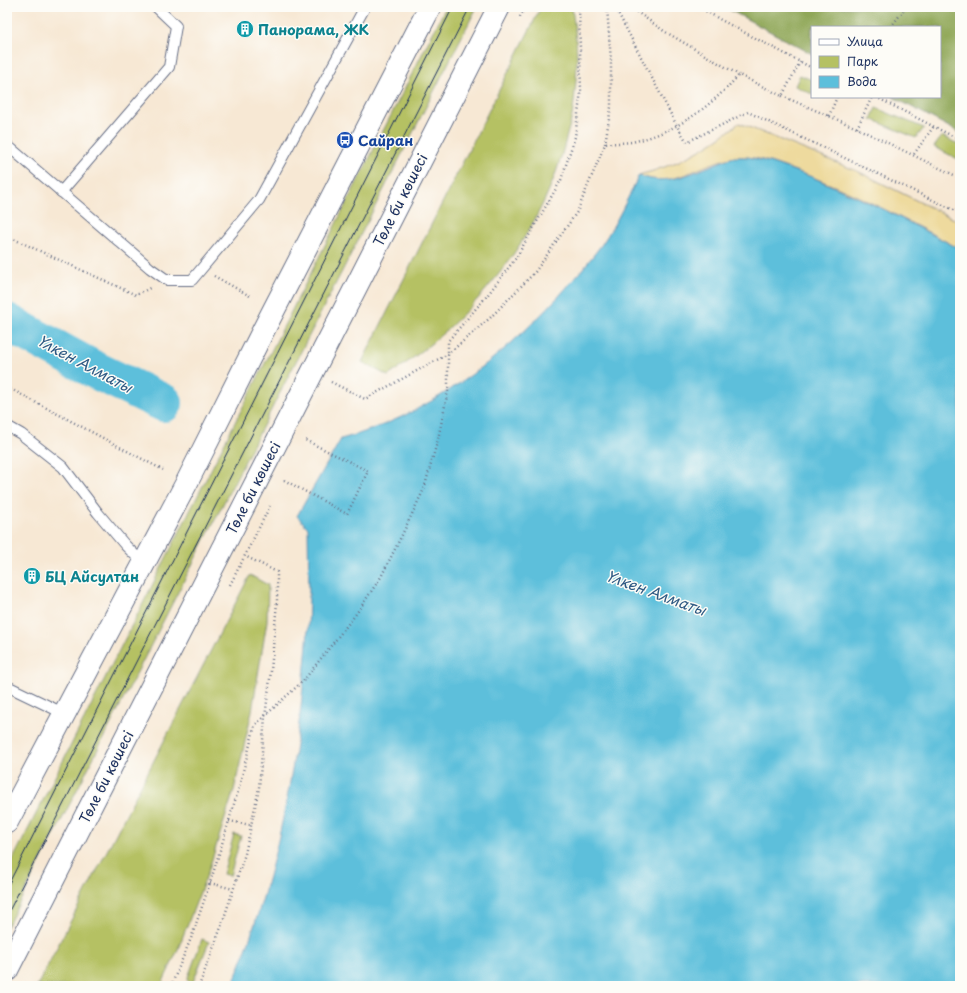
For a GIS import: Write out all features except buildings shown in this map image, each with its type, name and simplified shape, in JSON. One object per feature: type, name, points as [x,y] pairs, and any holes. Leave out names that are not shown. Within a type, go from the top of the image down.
[{"type":"main road","points":[[7,822],[186,484],[430,7]]},
{"type":"main road","name":"Төле би көшесі","points":[[7,970],[499,7]]},
{"type":"lane","points":[[62,192],[169,67],[176,26],[156,7]]},
{"type":"lane","points":[[7,144],[150,268],[167,280],[192,280],[259,200],[364,7]]},
{"type":"lane","points":[[7,426],[21,434],[62,466],[98,513],[125,545],[144,564]]},
{"type":"lane","points":[[7,686],[65,714]]},
{"type":"path","points":[[172,986],[192,936],[210,883],[256,725],[304,680],[356,614],[381,577],[424,489],[438,439],[448,391],[448,341],[486,297],[516,258],[561,180],[575,137],[581,91],[579,7]]},
{"type":"path","points":[[331,382],[365,399],[448,354],[490,318],[535,272],[577,212],[605,144],[611,107],[612,61],[607,7]]},
{"type":"path","points":[[615,7],[677,126],[687,142],[748,112],[960,213]]},
{"type":"path","points":[[630,7],[739,75],[782,96],[914,154],[960,178]]},
{"type":"path","points":[[699,7],[811,68]]},
{"type":"path","points":[[892,26],[906,7]]},
{"type":"path","points":[[782,96],[800,62]]},
{"type":"path","points":[[605,144],[632,142],[677,126],[698,114],[722,94],[739,75]]},
{"type":"path","points":[[829,116],[837,98]]},
{"type":"path","points":[[857,128],[872,98]]},
{"type":"path","points":[[878,98],[960,140]]},
{"type":"path","points":[[914,154],[934,126]]},
{"type":"path","points":[[7,236],[136,295],[167,280]]},
{"type":"path","points":[[202,269],[250,296]]},
{"type":"path","points":[[7,387],[163,470]]},
{"type":"path","points":[[284,480],[347,514],[368,471],[303,439]]},
{"type":"path","points":[[199,986],[220,930],[245,854],[259,788],[265,717],[272,671],[277,602],[277,572],[245,556]]},
{"type":"path","points":[[229,820],[251,825]]},
{"type":"path","points":[[210,883],[233,889]]},
{"type":"green space","points":[[446,7],[477,7],[7,927],[7,871]]},
{"type":"green space","points":[[541,7],[572,7],[576,45],[577,71],[572,114],[555,175],[540,210],[521,243],[499,274],[474,303],[447,329],[418,354],[388,376],[362,362]]},
{"type":"green space","points":[[724,7],[960,7],[960,133],[895,98],[941,98],[941,26],[811,26],[811,53]]},
{"type":"green space","points":[[800,75],[811,80],[811,94],[795,86]]},
{"type":"green space","points":[[876,108],[924,128],[916,138],[871,119]]},
{"type":"green space","points":[[942,136],[960,145],[960,160],[934,147]]},
{"type":"green space","points":[[250,575],[268,585],[267,621],[252,711],[234,790],[208,872],[176,954],[161,986],[37,986]]},
{"type":"green space","points":[[234,834],[241,836],[230,876],[223,874]]},
{"type":"green space","points":[[202,939],[209,942],[193,982],[187,980]]},
{"type":"sand","points":[[739,123],[857,171],[960,222],[960,249],[857,196],[815,178],[758,159],[746,157],[732,158],[666,179],[653,179],[639,175],[667,166],[692,155]]},
{"type":"water","points":[[734,157],[748,157],[772,163],[812,177],[883,209],[960,249],[960,986],[232,986],[246,950],[269,877],[286,801],[299,725],[307,640],[309,586],[308,528],[297,516],[341,439],[372,429],[403,416],[432,401],[460,383],[512,342],[559,296],[597,251],[617,219],[639,175],[651,179],[662,180],[675,178]]},
{"type":"waterway","name":"Үлкен Алматы","points":[[7,322],[95,370],[164,403]]},
{"type":"tram line","points":[[7,887],[453,7]]},
{"type":"tram line","points":[[7,915],[470,7]]},
{"type":"place","name":"Панорама, ЖК","points":[[245,29]]},
{"type":"place","name":"Сайран","points":[[345,140]]},
{"type":"place","name":"БЦ Айсултан","points":[[32,576]]}]
